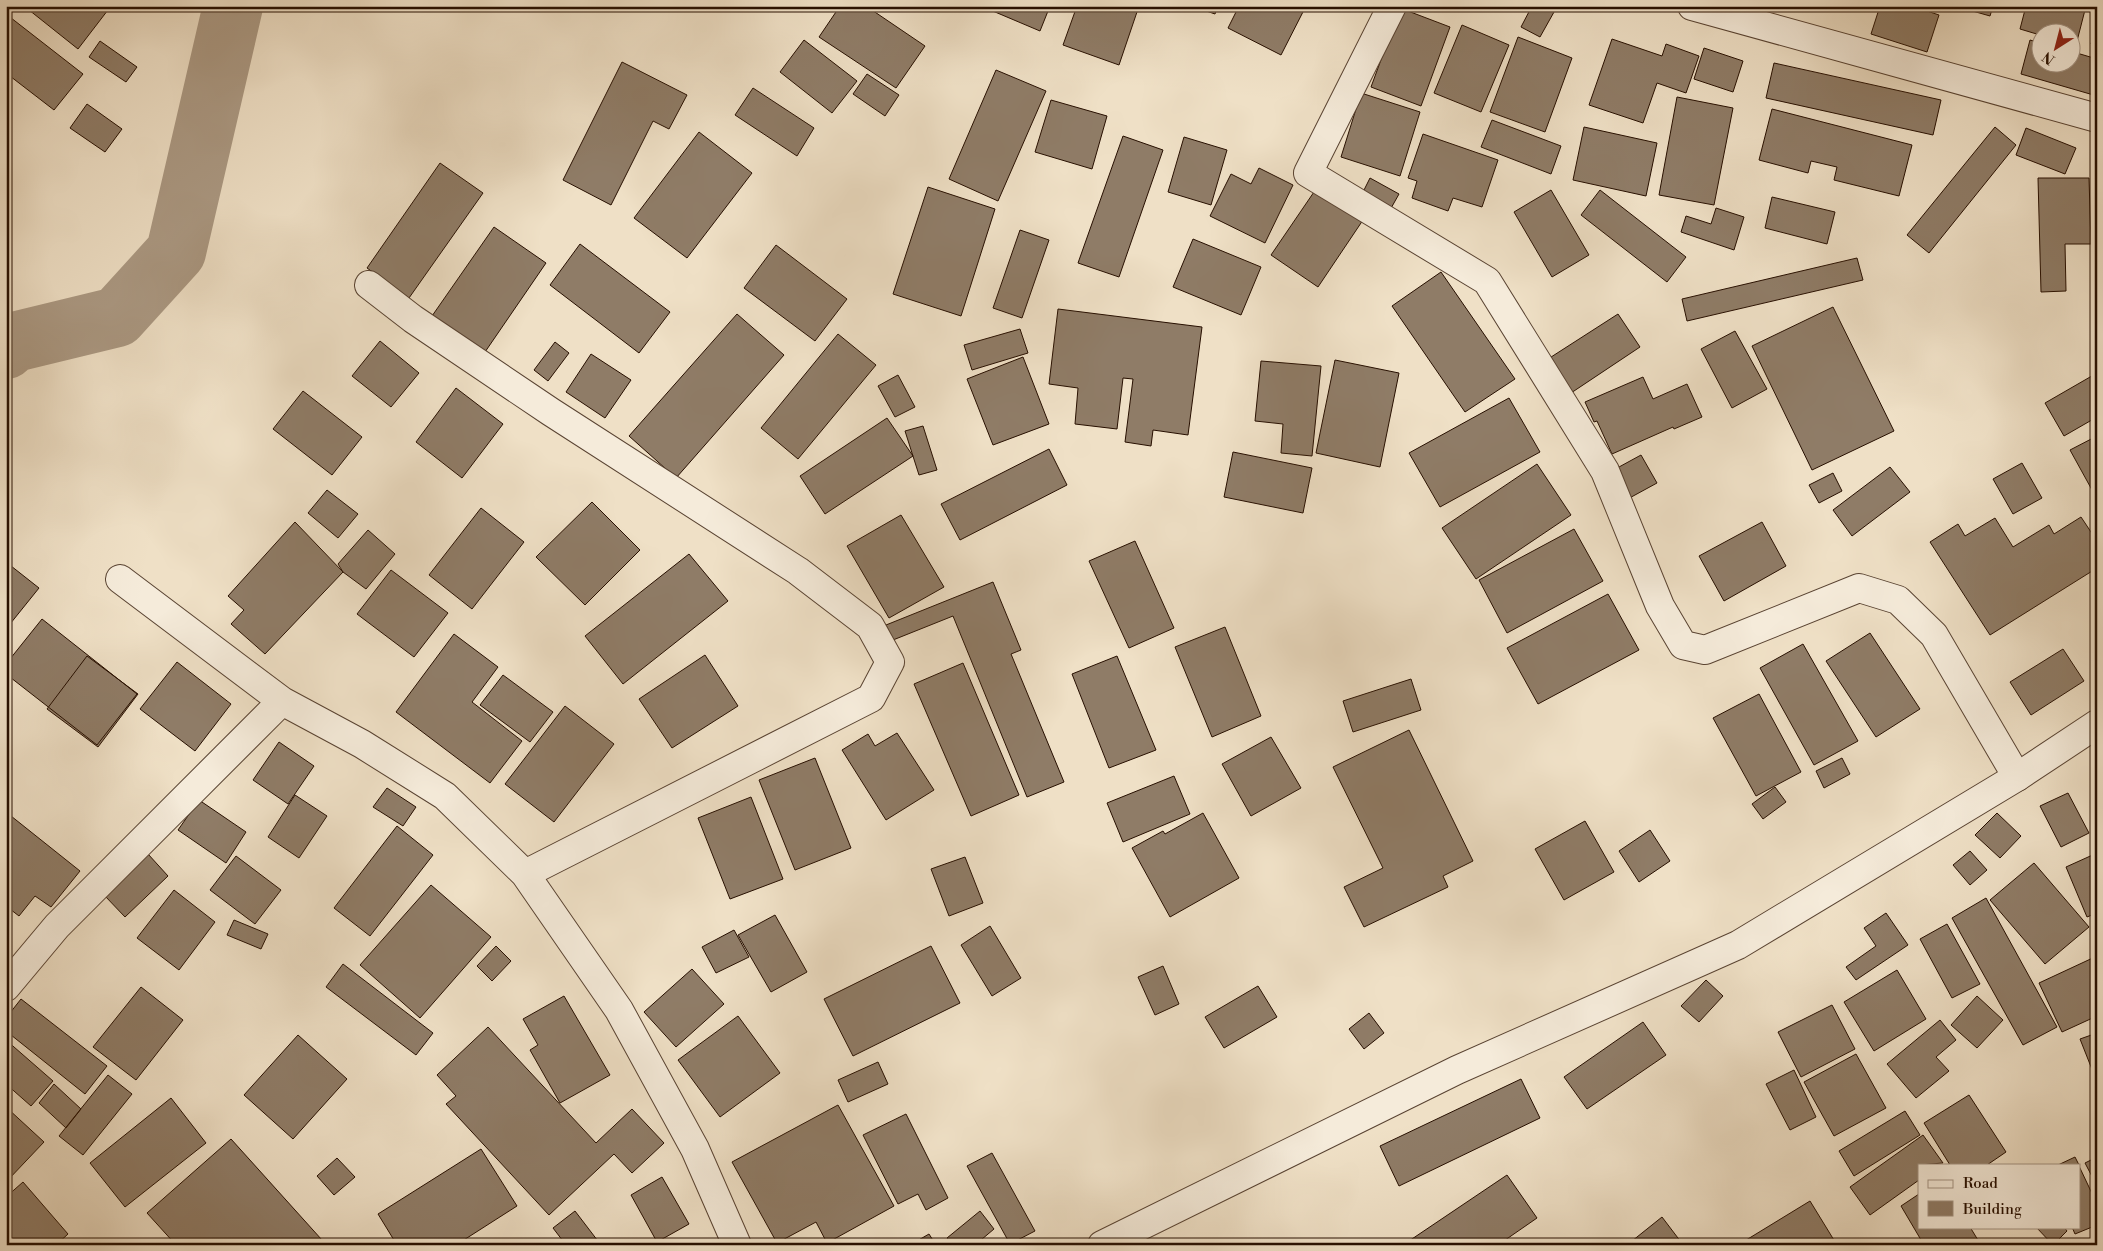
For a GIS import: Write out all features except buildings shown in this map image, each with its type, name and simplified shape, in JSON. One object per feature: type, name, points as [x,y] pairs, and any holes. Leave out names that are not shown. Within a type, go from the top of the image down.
[{"type":"street","points":[[1392,6],[1308,173],[1487,281],[1605,471],[1660,606],[1683,644],[1705,650],[1859,588],[1898,600],[1934,635],[2017,777]]},
{"type":"street","points":[[1692,6],[2097,118]]},
{"type":"street","points":[[369,285],[413,320],[798,571],[870,626],[890,662],[871,698],[525,874]]},
{"type":"street","points":[[120,579],[282,701],[362,744],[446,796],[525,874],[619,1010],[695,1149],[737,1245]]},
{"type":"street","points":[[6,987],[57,926],[282,701]]},
{"type":"street","points":[[1102,1245],[1457,1070],[1738,945],[2017,777],[2095,733]]},
{"type":"waterway","points":[[6,349],[10,343],[117,317],[176,252],[233,6]]}]
